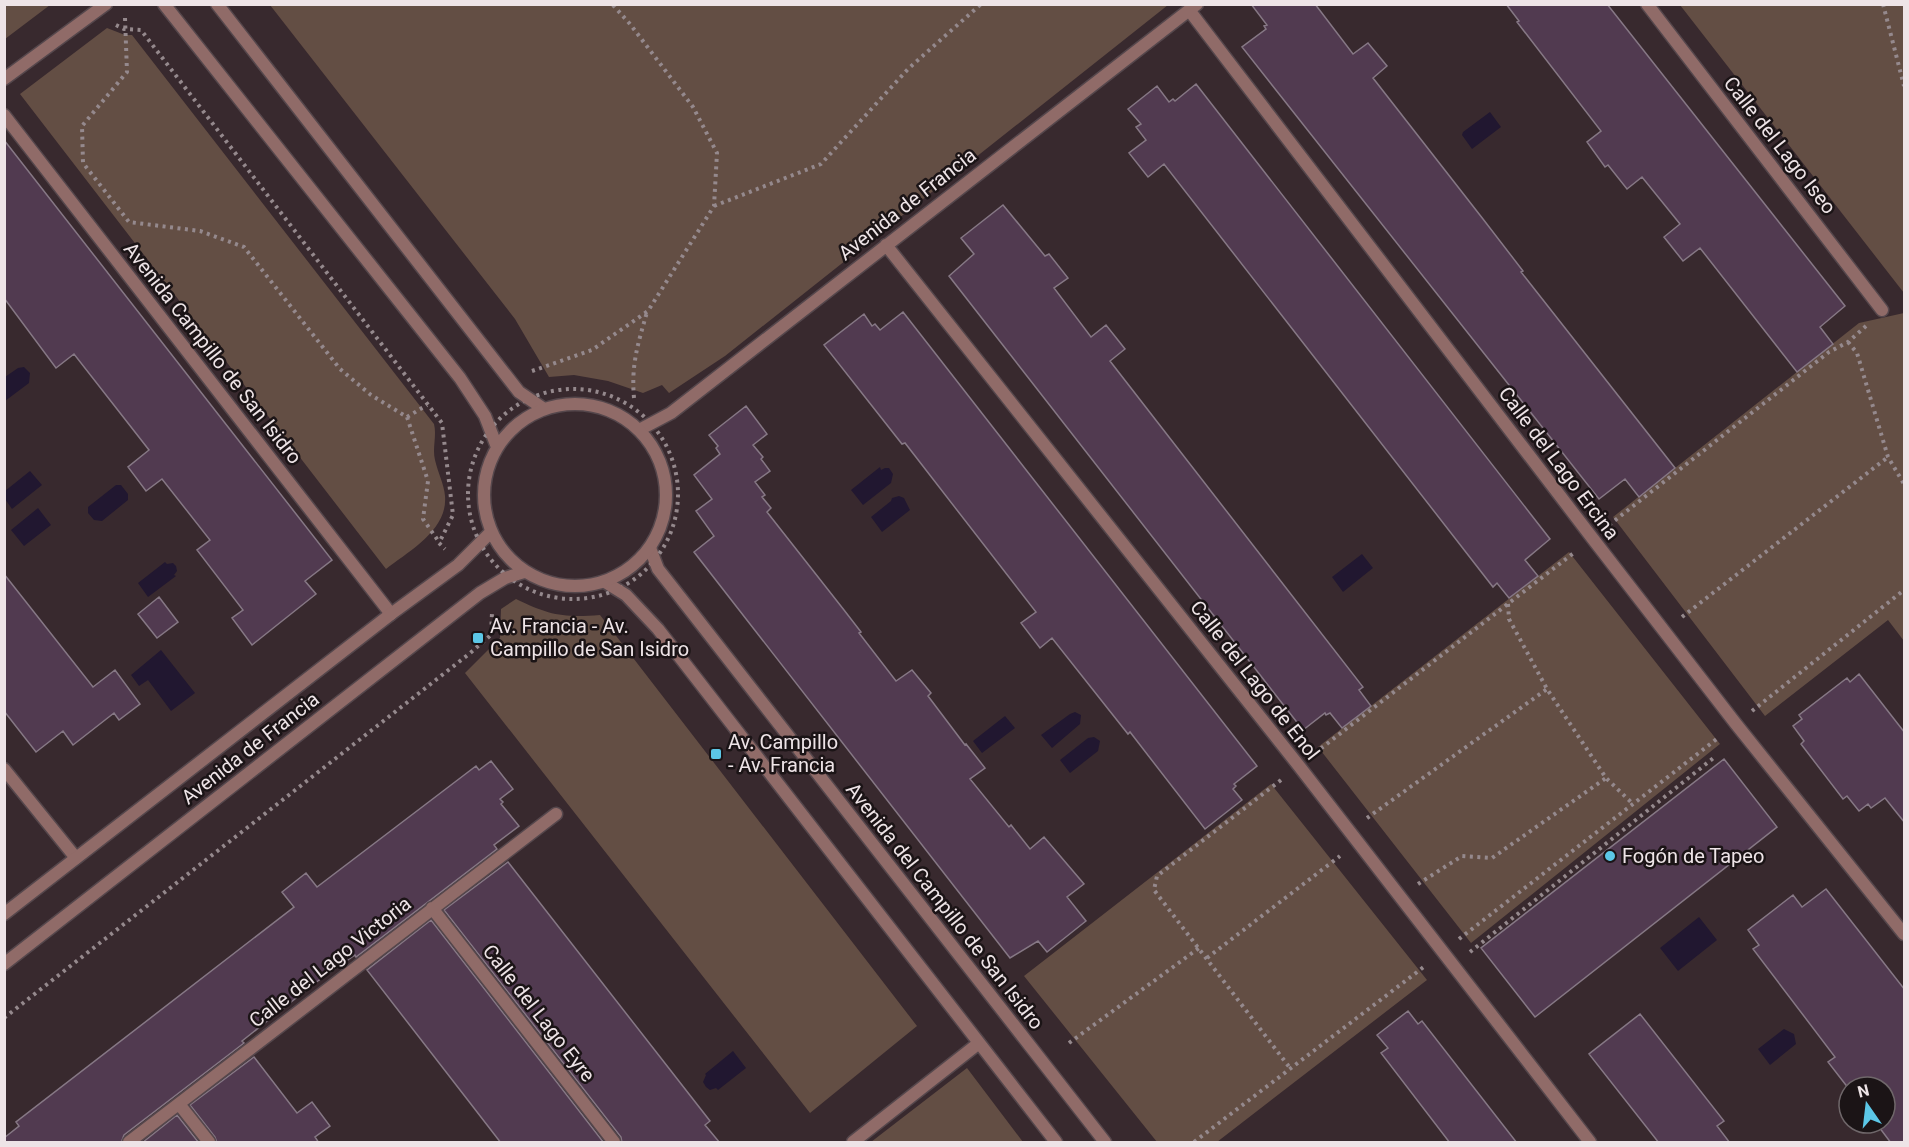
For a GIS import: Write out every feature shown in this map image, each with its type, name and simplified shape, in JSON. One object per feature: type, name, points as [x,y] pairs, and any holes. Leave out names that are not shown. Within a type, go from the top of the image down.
[{"type":"street","points":[[164,4],[460,378],[485,416],[497,447]]},
{"type":"street","points":[[217,4],[519,392],[544,409]]},
{"type":"street","name":"Calle del Lago Iseo","points":[[1647,4],[1882,310]]},
{"type":"street","points":[[4,79],[103,7]]},
{"type":"street","name":"Avenida de Francia","points":[[639,430],[671,413],[1193,8]]},
{"type":"street","name":"Calle del Lago Ercina","points":[[1193,8],[1593,539],[1736,724],[1905,934]]},
{"type":"street","name":"Avenida Campillo de San Isidro","points":[[4,115],[391,615]]},
{"type":"street","name":"Calle del Lago de Enol","points":[[886,245],[1291,757],[1442,953],[1536,1070],[1590,1143]]},
{"type":"street","points":[[563,404],[584,404],[604,408],[623,417],[639,430],[655,450],[664,474],[667,499],[662,525],[650,548],[630,568],[605,582],[578,587],[550,583],[524,572],[505,555],[491,532],[483,504],[486,475],[497,447],[509,431],[525,418],[544,409],[563,404]]},
{"type":"street","name":"Avenida de Francia","points":[[4,914],[458,565],[491,532]]},
{"type":"street","name":"Avenida del Campillo de San Isidro","points":[[650,548],[655,561],[687,606],[1105,1143]]},
{"type":"street","name":"Avenida de Francia","points":[[4,964],[480,593],[507,576],[524,572]]},
{"type":"street","points":[[605,582],[618,590],[658,629],[1056,1143]]},
{"type":"street","points":[[4,769],[76,858]]},
{"type":"street","name":"Calle del Lago Victoria","points":[[129,1143],[556,814]]},
{"type":"street","name":"Calle del Lago Eyre","points":[[432,908],[614,1143]]},
{"type":"street","points":[[853,1143],[979,1043]]},
{"type":"street","points":[[179,1104],[209,1143]]},
{"type":"path","points":[[612,4],[630,24],[693,108],[717,153],[714,206],[648,311],[634,356],[632,375],[634,398]]},
{"type":"path","points":[[714,206],[821,164],[908,69],[981,4]]},
{"type":"path","points":[[1883,4],[1905,86]]},
{"type":"path","points":[[103,7],[111,23],[124,29],[141,30],[442,423],[453,515],[439,543]]},
{"type":"path","points":[[121,10],[125,16],[128,72],[82,126],[83,163],[129,222],[200,231],[244,247],[340,369],[371,395],[407,417],[429,481],[423,519],[458,565]]},
{"type":"path","points":[[1593,539],[1829,352],[1848,342],[1868,325],[1880,323],[1882,310]]},
{"type":"path","points":[[532,371],[592,350],[648,311]]},
{"type":"path","points":[[1848,342],[1857,353],[1888,457],[1905,484]]},
{"type":"path","points":[[579,388],[603,393],[625,402],[652,423],[667,444],[675,464],[678,483],[679,503],[674,526],[667,543],[655,561],[643,574],[618,590],[594,597],[566,599],[536,593],[519,585],[495,566],[480,544],[469,511],[467,498],[469,476],[480,444],[490,429],[511,409],[528,399],[555,390],[579,388]]},
{"type":"path","points":[[407,417],[427,405]]},
{"type":"path","points":[[1681,618],[1888,457]]},
{"type":"path","points":[[1194,1143],[1442,953],[1905,590]]},
{"type":"path","points":[[4,1018],[491,635],[492,613],[480,593]]},
{"type":"path","points":[[1508,604],[1509,619],[1547,689],[1606,778],[1633,804]]},
{"type":"path","points":[[1366,819],[1547,689]]},
{"type":"path","points":[[1459,939],[1469,952],[1716,756]]},
{"type":"path","points":[[1416,884],[1462,856],[1492,858],[1606,778]]},
{"type":"path","points":[[1207,958],[1340,855]]},
{"type":"path","points":[[1069,1042],[1199,948]]},
{"type":"shaded area","points":[[5,4],[50,4],[50,5],[5,39]]},
{"type":"shaded area","points":[[270,5],[1168,5],[725,356],[669,393],[662,385],[643,393],[608,381],[574,375],[549,377],[515,319]]},
{"type":"shaded area","points":[[1680,5],[1904,5],[1904,293]]},
{"type":"shaded area","points":[[107,28],[125,35],[132,35],[434,424],[434,456],[445,496],[444,508],[434,529],[425,539],[386,569],[20,94]]},
{"type":"shaded area","points":[[1490,112],[1501,127],[1472,149],[1462,135],[1463,132]]},
{"type":"shaded area","points":[[1904,313],[1904,641],[1888,620],[1765,716],[1613,517],[1859,323]]},
{"type":"shaded area","points":[[24,367],[30,373],[29,383],[5,401],[5,377],[18,368]]},
{"type":"shaded area","points":[[880,467],[881,470],[889,468],[893,474],[891,483],[863,505],[851,490]]},
{"type":"shaded area","points":[[30,471],[42,485],[12,509],[5,499],[5,491]]},
{"type":"shaded area","points":[[116,485],[121,485],[128,494],[128,500],[102,521],[94,520],[88,513],[88,507]]},
{"type":"shaded area","points":[[899,496],[904,498],[910,510],[882,532],[871,517],[892,498]]},
{"type":"shaded area","points":[[38,508],[51,525],[24,546],[11,530]]},
{"type":"shaded area","points":[[1569,552],[1720,744],[1471,943],[1318,747]]},
{"type":"shaded area","points":[[1362,554],[1373,568],[1343,592],[1332,577]]},
{"type":"shaded area","points":[[165,562],[176,566],[177,571],[174,575],[176,576],[148,597],[138,583]]},
{"type":"shaded area","points":[[516,599],[556,614],[600,615],[917,1026],[810,1113],[465,673],[500,638],[501,609]]},
{"type":"shaded area","points":[[161,650],[195,693],[171,711],[148,680],[139,686],[131,675]]},
{"type":"shaded area","points":[[1075,712],[1081,715],[1080,724],[1052,748],[1041,735]]},
{"type":"shaded area","points":[[1005,716],[1015,728],[982,753],[973,741]]},
{"type":"shaded area","points":[[1094,737],[1100,741],[1098,751],[1070,773],[1060,760],[1088,738]]},
{"type":"shaded area","points":[[1271,784],[1427,980],[1217,1142],[1157,1142],[1024,976]]},
{"type":"shaded area","points":[[1699,917],[1717,940],[1678,971],[1660,948]]},
{"type":"shaded area","points":[[1784,1029],[1794,1034],[1796,1044],[1770,1065],[1758,1049]]},
{"type":"shaded area","points":[[733,1051],[746,1068],[718,1090],[716,1088],[710,1090],[703,1082],[705,1074]]},
{"type":"shaded area","points":[[967,1068],[1023,1142],[871,1142]]},
{"type":"building","points":[[1251,4],[1315,4],[1353,54],[1368,43],[1387,66],[1373,78],[1675,468],[1639,497],[1625,479],[1599,499],[1242,47],[1266,29],[1264,26],[1267,25]]},
{"type":"building","points":[[1506,4],[1607,4],[1845,306],[1820,327],[1833,344],[1797,372],[1700,248],[1683,261],[1664,237],[1680,224],[1642,177],[1627,189],[1608,165],[1605,167],[1587,142],[1601,131],[1517,22],[1519,21]]},
{"type":"building","points":[[1196,84],[1550,539],[1525,560],[1538,576],[1509,598],[1497,583],[1493,587],[1164,164],[1148,177],[1129,153],[1146,140],[1136,127],[1141,124],[1128,109],[1157,86],[1169,102],[1173,99],[1175,101]]},
{"type":"building","points":[[4,140],[332,560],[305,581],[316,594],[252,645],[232,618],[243,610],[197,550],[210,540],[162,479],[146,491],[128,467],[149,450],[74,354],[56,368],[4,298]]},
{"type":"building","points":[[1003,205],[1045,256],[1049,254],[1068,278],[1054,288],[1091,337],[1106,325],[1125,349],[1110,361],[1363,687],[1359,690],[1371,706],[1342,728],[1330,713],[1326,715],[1325,713],[1303,730],[949,276],[974,254],[961,238]]},
{"type":"building","points":[[903,312],[1257,766],[1234,784],[1236,786],[1233,789],[1242,800],[1205,829],[1130,732],[1128,734],[1052,638],[1040,648],[1021,623],[1036,612],[905,443],[902,444],[824,345],[864,314],[872,326],[875,324],[880,330]]},
{"type":"building","points":[[746,406],[767,434],[753,445],[763,457],[761,459],[770,471],[755,482],[765,495],[762,497],[771,508],[767,512],[861,632],[859,633],[896,681],[912,670],[931,693],[928,696],[985,768],[970,779],[1009,827],[1011,825],[1030,849],[1044,837],[1084,884],[1067,897],[1086,921],[1047,952],[1038,941],[1010,958],[694,552],[714,536],[696,511],[712,499],[694,475],[720,454],[716,448],[718,446],[709,435]]},
{"type":"building","points":[[4,574],[93,687],[115,670],[140,704],[119,720],[114,713],[73,745],[63,731],[36,752],[4,711]]},
{"type":"building","points":[[159,597],[178,622],[157,638],[138,614]]},
{"type":"building","points":[[1859,674],[1905,733],[1905,823],[1885,798],[1871,808],[1868,804],[1859,811],[1847,796],[1843,799],[1801,744],[1804,741],[1793,726],[1802,719],[1799,715],[1847,678],[1850,682]]},
{"type":"building","points":[[1724,759],[1777,827],[1535,1017],[1481,948]]},
{"type":"building","points":[[491,761],[513,789],[500,799],[503,802],[501,804],[519,826],[494,845],[497,849],[356,957],[355,955],[315,983],[242,1041],[244,1043],[124,1135],[121,1143],[4,1143],[4,1138],[19,1126],[16,1122],[294,907],[282,892],[306,873],[317,887],[476,766],[479,770]]},
{"type":"building","points":[[508,862],[710,1121],[705,1125],[720,1143],[622,1143],[621,1137],[444,910]]},
{"type":"building","points":[[1826,889],[1905,990],[1905,1143],[1891,1143],[1885,1135],[1897,1135],[1897,1075],[1838,1075],[1828,1062],[1835,1057],[1753,949],[1759,945],[1748,930],[1793,895],[1802,907]]},
{"type":"building","points":[[431,920],[604,1143],[501,1143],[367,970]]},
{"type":"building","points":[[1408,1011],[1418,1024],[1422,1021],[1517,1143],[1450,1143],[1381,1053],[1388,1048],[1377,1035]]},
{"type":"building","points":[[1640,1014],[1724,1121],[1717,1126],[1730,1143],[1659,1143],[1589,1054]]},
{"type":"building","points":[[254,1057],[297,1113],[312,1102],[330,1126],[315,1137],[319,1143],[217,1143],[215,1137],[190,1105]]},
{"type":"building","points":[[177,1115],[199,1143],[142,1143]]},
{"type":"place","name":"Av. Francia - Av. Campillo de San Isidro","points":[[478,638]]},
{"type":"place","name":"Av. Campillo - Av. Francia","points":[[716,754]]},
{"type":"place","name":"Fogón de Tapeo","points":[[1610,856]]}]
